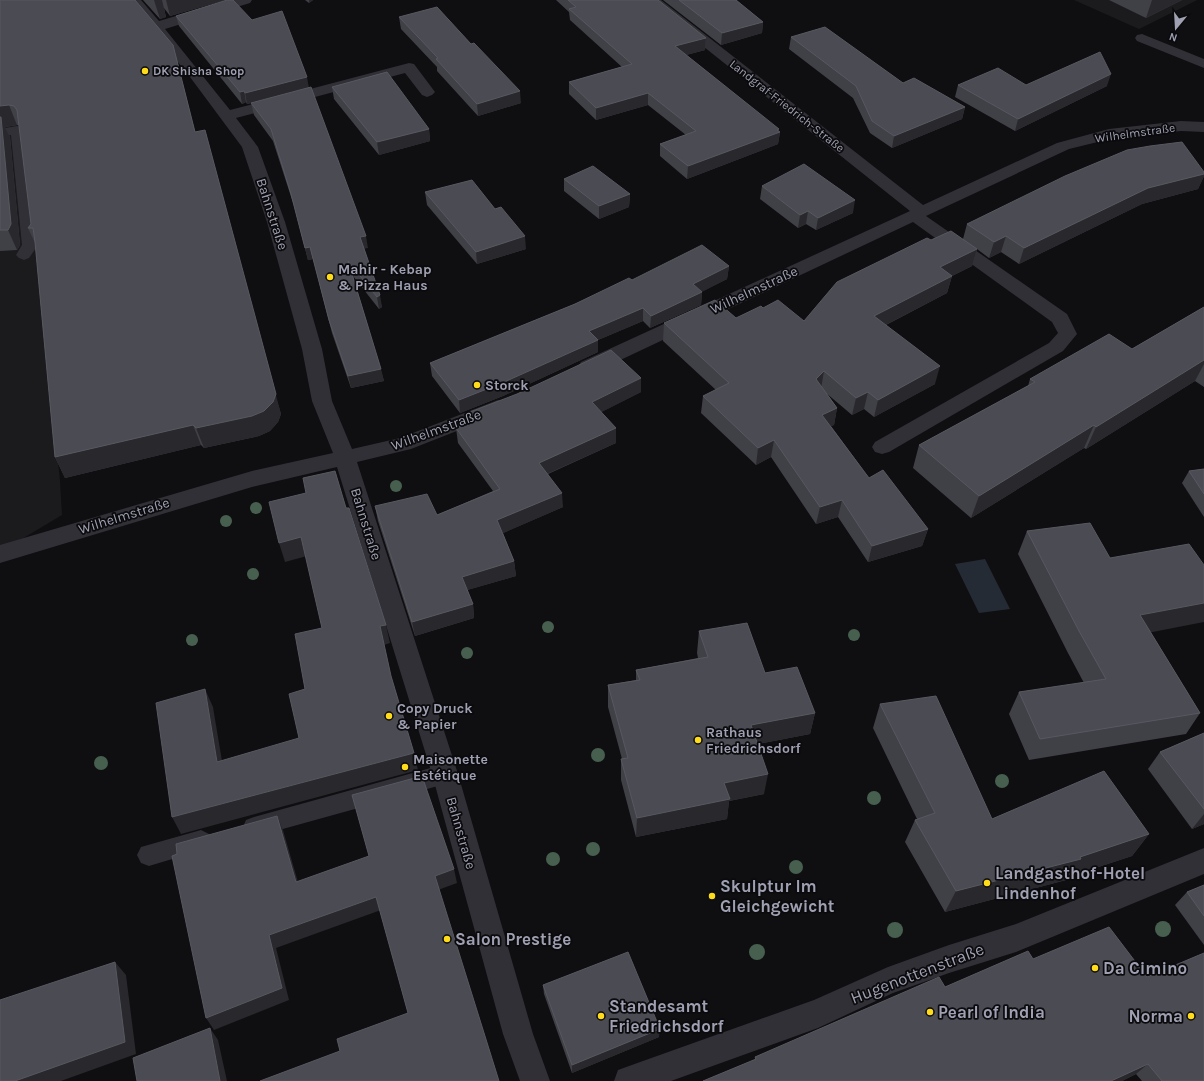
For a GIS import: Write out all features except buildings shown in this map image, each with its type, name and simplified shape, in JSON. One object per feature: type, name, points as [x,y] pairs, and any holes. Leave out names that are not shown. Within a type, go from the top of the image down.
[{"type":"street","name":"Bahnstraße","points":[[134,0],[195,74],[250,147],[253,154],[276,222],[312,349],[322,401],[345,458],[445,774],[516,1027],[535,1081]]},
{"type":"street","points":[[156,28],[245,0]]},
{"type":"street","name":"Landgraf-Friedrich-Straße","points":[[652,0],[918,214]]},
{"type":"street","points":[[1142,38],[1204,64]]},
{"type":"street","points":[[227,116],[409,67],[427,92]]},
{"type":"street","name":"Wilhelmstraße","points":[[576,372],[1063,146],[1109,134],[1181,126],[1204,127]]},
{"type":"street","points":[[882,447],[1056,347],[1068,334],[1060,318],[918,214]]},
{"type":"street","name":"Wilhelmstraße","points":[[0,554],[252,479],[404,444],[511,402]]},
{"type":"street","name":"Hugenottenstraße","points":[[629,1081],[818,1013],[888,981],[949,959],[1016,938],[1204,861]]},
{"type":"lane","points":[[0,126],[22,123]]},
{"type":"lane","points":[[0,133],[17,130],[30,245],[24,255]]},
{"type":"lane","points":[[149,856],[445,774]]},
{"type":"shaded area","points":[[1074,0],[1197,0],[1139,29]]},
{"type":"shaded area","points":[[23,118],[60,481],[62,515],[0,552],[0,121]]},
{"type":"shaded area","points":[[985,559],[1010,609],[979,613],[955,564]]},
{"type":"place","name":"DK Shisha Shop","points":[[145,71]]},
{"type":"place","name":"Mahir - Kebap & Pizza Haus","points":[[330,277]]},
{"type":"place","name":"Storck","points":[[477,385]]},
{"type":"place","name":"Copy Druck & Papier","points":[[389,716]]},
{"type":"place","name":"Rathaus Friedrichsdorf","points":[[698,740]]},
{"type":"place","name":"Maisonette Estétique","points":[[405,767]]},
{"type":"place","name":"Landgasthof-Hotel Lindenhof","points":[[987,883]]},
{"type":"place","name":"Skulptur Im Gleichgewicht","points":[[712,896]]},
{"type":"place","name":"Salon Prestige","points":[[447,939]]},
{"type":"place","name":"Da Cimino","points":[[1095,968]]},
{"type":"place","name":"Pearl of India","points":[[930,1012]]},
{"type":"place","name":"Standesamt Friedrichsdorf","points":[[601,1016]]},
{"type":"place","name":"Norma","points":[[1191,1016]]}]
